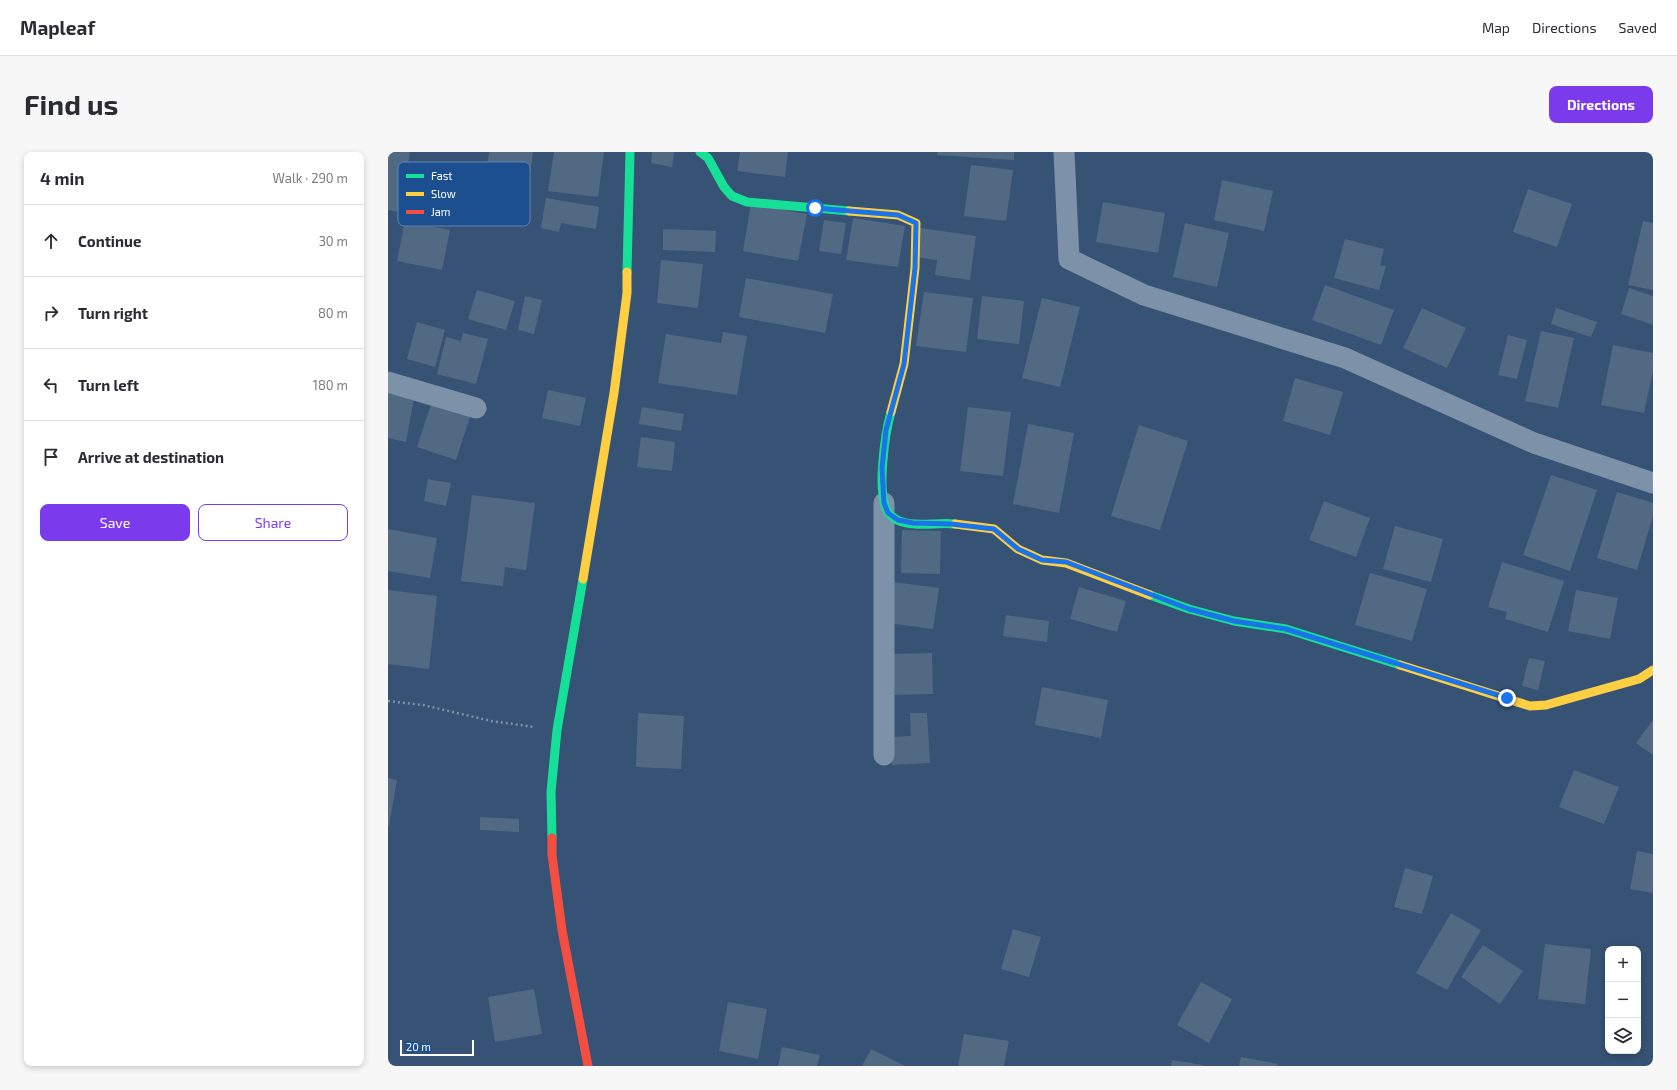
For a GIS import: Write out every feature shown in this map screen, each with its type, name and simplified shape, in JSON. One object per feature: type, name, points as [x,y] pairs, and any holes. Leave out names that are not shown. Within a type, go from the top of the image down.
[{"type":"street","points":[[588,1066],[562,930],[552,855],[551,792],[557,730],[614,393],[627,293],[630,152]]},
{"type":"street","points":[[700,152],[708,158],[724,187],[732,196],[747,202],[898,215],[916,223],[915,268],[904,364],[886,430],[882,468],[884,503],[884,755]]},
{"type":"street","points":[[1064,152],[1069,259],[1144,295],[1345,358],[1534,443],[1653,483]]},
{"type":"street","points":[[388,382],[476,408]]},
{"type":"street","points":[[884,503],[888,513],[898,520],[913,523],[951,524],[994,529],[1018,549],[1042,560],[1066,562],[1189,609],[1234,621],[1286,629],[1530,706],[1546,705],[1639,679],[1653,670]]},
{"type":"path","points":[[388,701],[423,705],[491,721],[557,730]]},
{"type":"building","points":[[388,152],[410,152],[408,162],[398,162],[398,212],[388,210]]},
{"type":"building","points":[[489,152],[533,152],[530,175],[530,162],[488,162]]},
{"type":"building","points":[[554,152],[604,152],[598,197],[548,191]]},
{"type":"building","points":[[652,152],[674,152],[672,167],[651,163]]},
{"type":"building","points":[[740,152],[788,152],[785,177],[737,171]]},
{"type":"building","points":[[937,152],[1014,152],[1014,160],[937,155]]},
{"type":"building","points":[[971,165],[1013,170],[1006,221],[964,216]]},
{"type":"building","points":[[1222,180],[1273,191],[1264,231],[1214,220]]},
{"type":"building","points":[[1528,189],[1572,204],[1557,247],[1513,232]]},
{"type":"building","points":[[546,198],[599,207],[596,229],[561,223],[559,232],[541,228]]},
{"type":"building","points":[[1103,202],[1165,213],[1158,253],[1096,242]]},
{"type":"building","points":[[751,204],[807,214],[798,261],[743,251]]},
{"type":"building","points":[[853,218],[905,226],[898,267],[846,260]]},
{"type":"building","points":[[824,220],[846,223],[841,254],[819,251]]},
{"type":"building","points":[[1643,221],[1653,223],[1653,290],[1628,285]]},
{"type":"building","points":[[1185,223],[1229,233],[1217,287],[1173,277]]},
{"type":"building","points":[[404,226],[430,226],[450,230],[442,270],[397,261]]},
{"type":"building","points":[[920,228],[976,236],[970,280],[935,275],[937,260],[915,257]]},
{"type":"building","points":[[663,229],[716,231],[715,252],[663,250]]},
{"type":"building","points":[[1345,239],[1384,249],[1380,265],[1386,266],[1379,290],[1334,278]]},
{"type":"building","points":[[661,260],[703,264],[698,308],[657,303]]},
{"type":"building","points":[[746,278],[833,294],[825,333],[739,317]]},
{"type":"building","points":[[1325,285],[1394,310],[1381,345],[1312,320]]},
{"type":"building","points":[[1629,288],[1653,296],[1653,325],[1621,314]]},
{"type":"building","points":[[477,290],[515,301],[506,330],[468,319]]},
{"type":"building","points":[[924,292],[973,298],[966,352],[916,346]]},
{"type":"building","points":[[525,296],[542,300],[534,334],[518,330]]},
{"type":"building","points":[[982,296],[1024,301],[1019,344],[977,339]]},
{"type":"building","points":[[1042,298],[1080,307],[1060,387],[1022,378]]},
{"type":"building","points":[[1422,308],[1466,328],[1447,368],[1403,348]]},
{"type":"building","points":[[1556,308],[1597,322],[1591,337],[1551,324]]},
{"type":"building","points":[[417,322],[445,330],[435,367],[407,359]]},
{"type":"building","points":[[1541,331],[1574,338],[1558,408],[1525,401]]},
{"type":"building","points":[[723,332],[747,336],[737,395],[658,383],[666,334],[721,343]]},
{"type":"building","points":[[463,333],[488,339],[476,384],[437,374],[446,337],[461,341]]},
{"type":"building","points":[[1508,335],[1527,340],[1517,379],[1498,375]]},
{"type":"building","points":[[1613,345],[1653,353],[1653,371],[1644,413],[1601,405]]},
{"type":"building","points":[[1295,378],[1343,392],[1330,435],[1283,421]]},
{"type":"building","points":[[548,390],[586,398],[580,426],[542,418]]},
{"type":"building","points":[[388,393],[414,398],[406,442],[388,438]]},
{"type":"building","points":[[432,401],[471,414],[456,460],[417,447]]},
{"type":"building","points":[[642,407],[684,414],[681,431],[639,424]]},
{"type":"building","points":[[968,407],[1011,412],[1003,476],[960,471]]},
{"type":"building","points":[[1028,424],[1074,433],[1059,513],[1013,504]]},
{"type":"building","points":[[1139,425],[1188,441],[1160,530],[1111,516]]},
{"type":"building","points":[[641,437],[675,442],[672,471],[637,467]]},
{"type":"building","points":[[1551,475],[1597,490],[1570,571],[1523,555]]},
{"type":"building","points":[[428,479],[451,483],[446,506],[424,501]]},
{"type":"building","points":[[1617,492],[1653,503],[1653,516],[1637,570],[1597,558]]},
{"type":"building","points":[[472,495],[535,503],[526,570],[505,567],[503,586],[461,581]]},
{"type":"building","points":[[1324,501],[1370,518],[1356,557],[1309,540]]},
{"type":"building","points":[[1395,526],[1443,539],[1431,582],[1383,569]]},
{"type":"building","points":[[388,529],[437,538],[430,578],[388,571]]},
{"type":"building","points":[[902,530],[941,531],[940,574],[901,573]]},
{"type":"building","points":[[1502,562],[1564,581],[1548,632],[1505,619],[1507,612],[1488,607]]},
{"type":"building","points":[[1370,573],[1427,589],[1412,641],[1355,625]]},
{"type":"building","points":[[893,582],[939,588],[933,629],[887,623]]},
{"type":"building","points":[[1079,587],[1126,601],[1117,632],[1070,619]]},
{"type":"building","points":[[388,590],[437,596],[429,669],[388,664]]},
{"type":"building","points":[[1576,590],[1618,598],[1610,639],[1568,631]]},
{"type":"building","points":[[1006,615],[1049,621],[1047,642],[1003,636]]},
{"type":"building","points":[[932,653],[933,694],[891,695],[890,654]]},
{"type":"building","points":[[1529,658],[1545,661],[1538,690],[1522,686]]},
{"type":"building","points":[[1042,687],[1108,700],[1101,738],[1035,725]]},
{"type":"building","points":[[638,713],[684,716],[681,769],[636,767]]},
{"type":"building","points":[[910,713],[927,713],[930,763],[892,765],[891,737],[911,736]]},
{"type":"building","points":[[1653,720],[1653,755],[1636,743]]},
{"type":"building","points":[[1574,770],[1619,787],[1604,824],[1559,807]]},
{"type":"building","points":[[388,778],[397,780],[389,826],[388,826]]},
{"type":"building","points":[[480,817],[519,819],[519,832],[480,830]]},
{"type":"building","points":[[1637,851],[1653,854],[1653,893],[1630,889]]},
{"type":"building","points":[[1405,868],[1433,876],[1422,914],[1394,907]]},
{"type":"building","points":[[1451,913],[1481,930],[1447,990],[1416,973]]},
{"type":"building","points":[[1013,929],[1041,937],[1029,977],[1001,969]]},
{"type":"building","points":[[1545,944],[1591,949],[1585,1004],[1538,999]]},
{"type":"building","points":[[1483,945],[1523,971],[1500,1004],[1461,977]]},
{"type":"building","points":[[1201,982],[1232,999],[1209,1043],[1177,1025]]},
{"type":"building","points":[[534,989],[542,1034],[495,1042],[488,997]]},
{"type":"building","points":[[728,1002],[767,1009],[758,1059],[719,1051]]},
{"type":"building","points":[[964,1034],[1009,1041],[1004,1066],[958,1066]]},
{"type":"building","points":[[782,1047],[820,1055],[817,1066],[778,1066]]},
{"type":"building","points":[[871,1049],[905,1066],[862,1066]]},
{"type":"building","points":[[1241,1057],[1278,1064],[1277,1066],[1239,1066]]},
{"type":"building","points":[[1172,1060],[1203,1065],[1203,1066],[1171,1066]]},
{"type":"traffic: fast","points":[[627,272],[630,152]]},
{"type":"traffic: fast","points":[[700,152],[708,158],[724,187],[732,196],[747,202],[849,211]]},
{"type":"traffic: fast","points":[[891,412],[884,448],[882,478],[884,503],[889,513],[897,520],[911,524],[955,524]]},
{"type":"traffic: fast","points":[[552,838],[551,792],[557,730],[583,579]]},
{"type":"traffic: fast","points":[[1150,595],[1189,609],[1234,621],[1286,629],[1400,665]]},
{"type":"traffic: slow","points":[[849,211],[898,215],[916,223],[915,268],[904,364],[891,412]]},
{"type":"traffic: slow","points":[[583,579],[614,393],[627,293],[627,272]]},
{"type":"traffic: slow","points":[[955,524],[994,529],[1018,549],[1042,560],[1066,563],[1150,595]]},
{"type":"traffic: slow","points":[[1400,665],[1530,706],[1546,705],[1639,679],[1653,670]]},
{"type":"traffic: jam","points":[[552,838],[552,855],[562,930],[588,1066]]},
{"type":"route","points":[[815,208],[898,215],[916,223],[915,268],[904,364],[896,398],[886,430],[882,468],[884,503],[888,513],[898,520],[913,523],[951,524],[994,529],[1018,549],[1042,560],[1066,562],[1189,609],[1234,621],[1286,629],[1507,698]]}]
